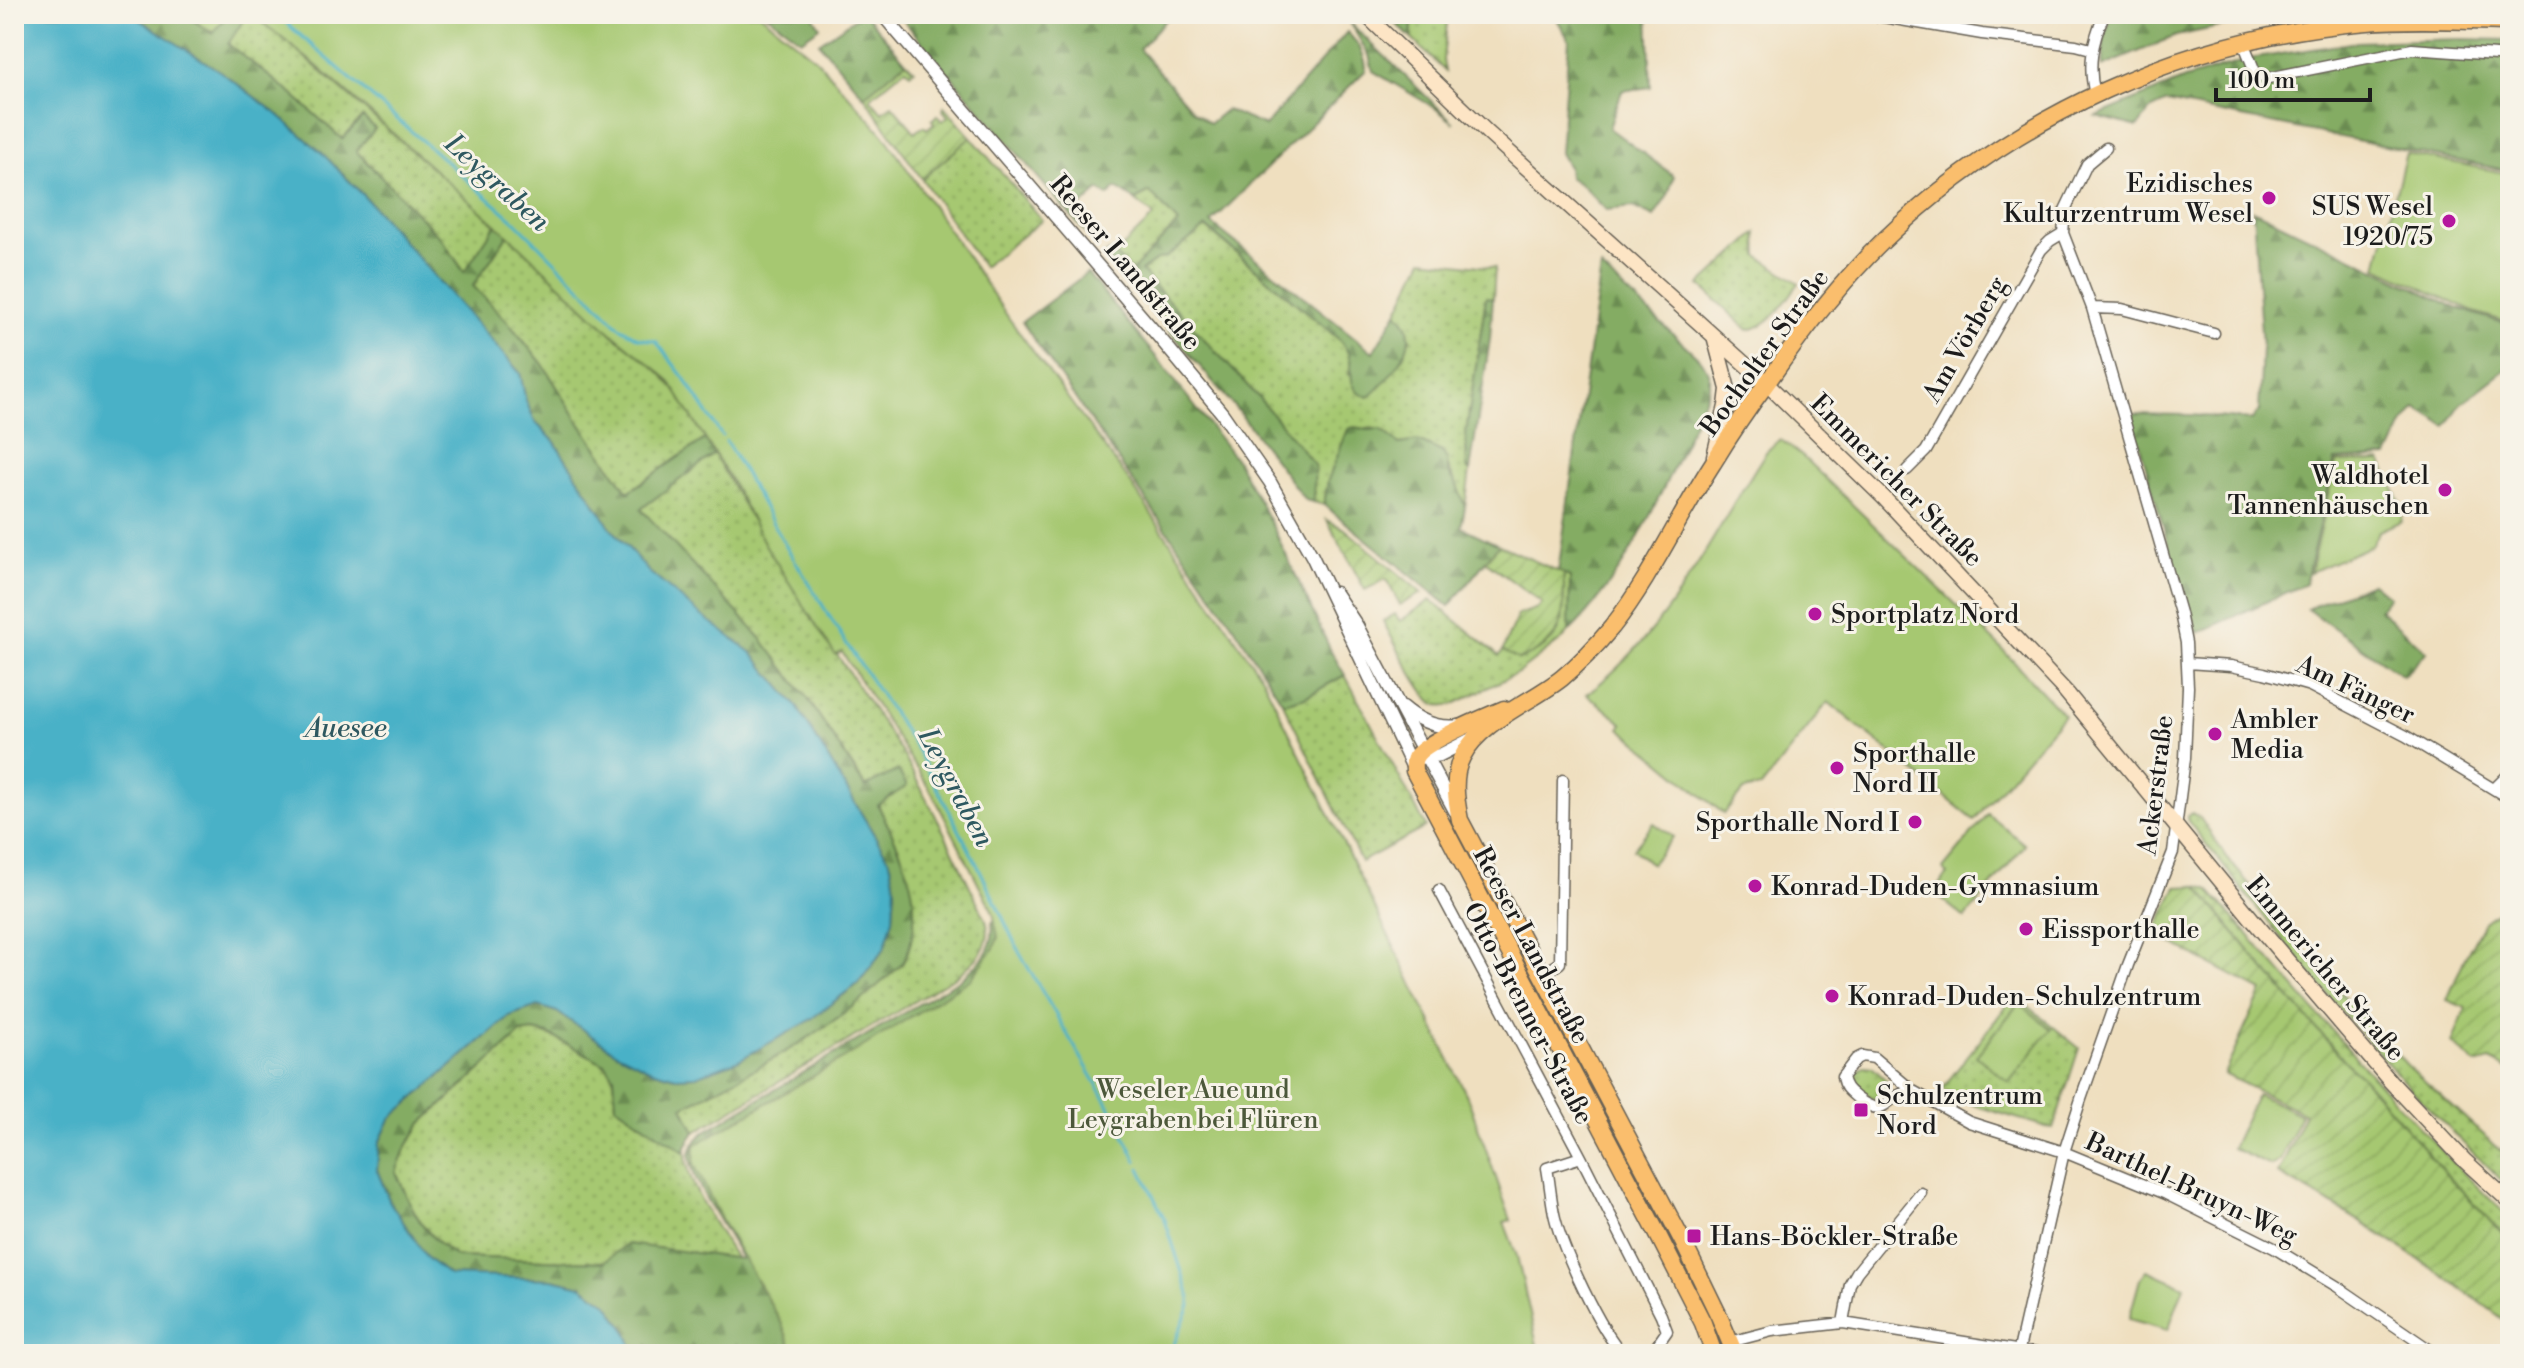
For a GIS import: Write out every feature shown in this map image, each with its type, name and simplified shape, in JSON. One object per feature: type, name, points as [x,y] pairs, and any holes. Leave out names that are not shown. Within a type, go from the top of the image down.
[{"type":"main road","name":"Emmericher Straße","points":[[1365,14],[1489,134],[1766,383],[1884,498],[2045,669],[2318,999],[2390,1081],[2465,1161],[2510,1202]]},
{"type":"main road","name":"Bocholter Straße","points":[[1417,759],[1562,678],[1602,640],[1636,597],[1713,463],[1766,383],[1838,289],[1881,243],[1929,199],[2006,143],[2050,116],[2095,94],[2157,68],[2243,42],[2313,28],[2369,22],[2510,22]]},
{"type":"main road","points":[[1713,463],[1728,389],[1714,335]]},
{"type":"main road","points":[[1460,820],[1456,772],[1471,731]]},
{"type":"main road","name":"Reeser Landstraße","points":[[1417,759],[1703,1323],[1710,1352]]},
{"type":"main road","name":"Reeser Landstraße","points":[[1460,820],[1682,1240],[1733,1348]]},
{"type":"main road","points":[[1710,1352],[1733,1348]]},
{"type":"street","name":"Reeser Landstraße","points":[[882,14],[1222,413],[1270,482],[1312,556],[1417,759],[1460,820]]},
{"type":"street","points":[[1866,14],[2091,49]]},
{"type":"street","points":[[2095,94],[2091,49],[2104,14]]},
{"type":"street","points":[[2243,42],[2256,74],[2268,78],[2412,49],[2510,56]]},
{"type":"street","points":[[2063,233],[2065,210],[2087,164],[2106,148]]},
{"type":"street","name":"Ackerstraße","points":[[2019,1352],[2064,1152],[2105,1029],[2173,852],[2185,758],[2188,687],[2186,643],[2180,613],[2092,308],[2063,233]]},
{"type":"street","name":"Am Vörberg","points":[[1907,470],[1926,451],[2041,250],[2063,233]]},
{"type":"street","points":[[2092,308],[2122,309],[2214,333]]},
{"type":"street","name":"Reeser Landstraße","points":[[1312,556],[1357,626],[1394,698],[1417,759]]},
{"type":"street","name":"Am Fänger","points":[[2187,663],[2231,666],[2310,686],[2406,736],[2510,799]]},
{"type":"street","points":[[1394,698],[1412,715],[1430,724],[1471,731]]},
{"type":"street","points":[[2494,789],[2510,773]]},
{"type":"street","name":"Reeser Landstraße","points":[[1542,975],[1560,963],[1563,780]]},
{"type":"street","name":"Otto-Brenner-Straße","points":[[1439,890],[1581,1157],[1667,1331],[1651,1354]]},
{"type":"street","name":"Barthel-Bruyn-Weg","points":[[1913,1091],[1899,1094],[1878,1109],[1872,1108],[1846,1089],[1842,1077],[1856,1059],[1874,1058],[1913,1091],[1969,1122],[2064,1152],[2166,1194],[2274,1248],[2338,1287],[2436,1354]]},
{"type":"street","name":"Otto-Brenner-Straße","points":[[1581,1157],[1547,1168],[1555,1217],[1564,1247],[1589,1298],[1623,1354]]},
{"type":"street","points":[[1843,1323],[1850,1284],[1857,1272],[1921,1193]]},
{"type":"street","points":[[1733,1348],[1772,1331],[1843,1323],[2041,1354]]},
{"type":"green space","points":[[131,14],[183,14],[213,33],[228,14],[240,14],[245,18],[228,44],[292,94],[342,139],[363,117],[375,129],[356,151],[441,238],[464,272],[496,224],[508,234],[473,286],[542,363],[628,492],[705,439],[714,454],[641,509],[760,637],[808,699],[865,787],[898,770],[907,786],[878,805],[904,861],[914,905],[911,942],[897,969],[863,999],[814,1034],[683,1107],[695,1132],[686,1146],[686,1153],[616,1106],[614,1076],[605,1064],[548,1034],[533,1031],[521,1033],[421,1124],[405,1149],[396,1172],[413,1209],[445,1249],[457,1257],[604,1262],[627,1244],[741,1259],[711,1208],[692,1167],[690,1156],[696,1142],[707,1130],[959,980],[989,948],[992,922],[1007,916],[915,737],[922,736],[928,742],[955,731],[971,732],[978,754],[976,772],[981,844],[992,861],[1266,932],[1296,1018],[1317,1107],[1266,1124],[1298,1255],[1323,1261],[1428,1238],[1497,1210],[1511,1252],[1178,1341],[1172,1354],[636,1354],[627,1332],[608,1305],[582,1286],[552,1279],[449,1275],[427,1258],[390,1202],[377,1170],[379,1143],[390,1119],[509,1016],[538,1006],[557,1012],[617,1053],[651,1070],[676,1077],[696,1076],[737,1061],[807,1022],[858,984],[884,949],[893,919],[895,886],[890,861],[796,705],[751,652],[701,616],[648,571],[611,528],[554,441],[535,422],[526,401],[520,373],[362,194],[321,152],[276,113],[221,72]]},
{"type":"green space","points":[[183,14],[228,14],[214,33]]},
{"type":"green space","points":[[240,14],[255,14],[496,224],[465,273],[441,238],[355,150],[375,128],[362,117],[342,139],[292,94],[227,44],[245,19]]},
{"type":"green space","name":"Weseler Aue und Leygraben bei Flüren","points":[[252,14],[760,14],[816,59],[884,135],[1010,320],[1127,478],[1263,679],[1467,1096],[1511,1220],[1504,1222],[1517,1256],[1539,1354],[794,1354],[782,1324],[723,1223],[694,1164],[695,1145],[848,1056],[971,979],[994,948],[998,937],[993,912],[934,796],[842,652],[835,655],[766,546],[729,477],[668,379],[607,329],[509,236],[317,66]]},
{"type":"green space","points":[[766,14],[812,14],[820,27],[801,40]]},
{"type":"green space","points":[[865,14],[906,62],[864,96],[819,43]]},
{"type":"green space","points":[[898,14],[1171,14],[1139,49],[1193,111],[1210,123],[1226,110],[1265,126],[1347,32],[1351,36],[1363,54],[1366,70],[1211,223],[1373,352],[1397,312],[1408,327],[1408,343],[1402,359],[1381,387],[1369,397],[1356,390],[1349,356],[1341,341],[1206,227],[1165,258],[1158,259],[1141,271],[1259,398],[1315,465],[1313,502],[1305,500],[1238,411],[1105,255],[1109,252],[1115,254],[1131,272],[1178,223],[1150,192],[1135,200],[1116,188],[1108,196],[1099,190],[1078,209],[1100,236],[1101,239],[1095,244]]},
{"type":"green space","points":[[1386,14],[1413,14],[1411,38]]},
{"type":"green space","points":[[1413,14],[1448,14],[1443,60],[1445,71],[1411,38]]},
{"type":"green space","points":[[1554,14],[1648,14],[1651,87],[1622,91],[1609,128],[1674,176],[1668,195],[1654,217],[1633,207],[1606,210],[1584,187],[1569,177],[1568,167],[1560,153],[1569,40]]},
{"type":"green space","points":[[2112,14],[2152,14],[2219,25],[2225,23],[2229,14],[2281,14],[2176,36],[2102,67],[2104,40]]},
{"type":"green space","points":[[2152,14],[2229,14],[2225,23],[2219,25]]},
{"type":"green space","points":[[1350,23],[1454,123],[1373,71],[1369,55]]},
{"type":"green space","points":[[2510,40],[2510,171],[2167,102],[2150,110],[2138,127],[2096,116],[2185,79],[2250,59],[2357,42]]},
{"type":"green space","points":[[906,62],[914,70],[910,73],[905,69],[870,98],[882,112],[892,105],[915,132],[924,126],[927,129],[937,115],[942,121],[948,117],[944,106],[971,137],[922,179],[864,96]]},
{"type":"green space","points":[[971,137],[1042,220],[983,267],[922,179]]},
{"type":"green space","name":"SUS Wesel 1920/75","points":[[2406,153],[2510,174],[2510,323],[2471,311],[2377,267]]},
{"type":"green space","points":[[1150,192],[1179,224],[1131,272],[1115,254],[1154,216],[1135,200]]},
{"type":"green space","points":[[2253,210],[2456,308],[2510,325],[2510,366],[2461,404],[2446,426],[2416,408],[2403,425],[2388,457],[2335,460],[2305,584],[2198,633],[2178,579],[2131,414],[2252,420],[2259,411],[2262,348]]},
{"type":"green space","points":[[1205,227],[1341,341],[1349,356],[1349,374],[1410,340],[1407,325],[1397,312],[1423,259],[1495,268],[1493,298],[1486,298],[1466,433],[1467,468],[1470,471],[1465,507],[1442,452],[1418,441],[1399,444],[1382,430],[1353,427],[1328,480],[1324,505],[1313,502],[1315,492],[1183,318],[1141,271],[1158,259],[1165,258]]},
{"type":"green space","points":[[1757,233],[1758,256],[1799,283],[1771,318],[1748,330],[1700,285]]},
{"type":"green space","points":[[508,234],[613,335],[657,369],[676,391],[705,439],[628,492],[542,363],[473,286]]},
{"type":"green space","points":[[1601,268],[1702,361],[1709,382],[1708,391],[1649,518],[1613,579],[1569,632],[1570,577],[1558,572]]},
{"type":"green space","points":[[1087,273],[1237,461],[1345,675],[1305,697],[1283,703],[1235,628],[1022,322]]},
{"type":"green space","points":[[1486,297],[1493,298],[1490,339],[1470,471],[1467,468],[1466,433]]},
{"type":"green space","points":[[1348,429],[1380,429],[1399,444],[1418,441],[1442,452],[1465,507],[1461,527],[1499,545],[1449,606],[1324,505],[1328,480]]},
{"type":"green space","name":"Sportplatz Nord","points":[[1780,439],[1803,457],[1997,644],[2064,715],[1974,820],[1828,702],[1761,787],[1743,791],[1724,814],[1620,728],[1623,724],[1587,694],[1617,669],[1666,612],[1766,452]]},
{"type":"green space","points":[[714,454],[768,549],[905,758],[941,826],[988,929],[981,953],[955,977],[695,1132],[683,1107],[770,1059],[825,1024],[903,963],[901,853],[878,805],[808,699],[640,508]]},
{"type":"green space","points":[[2381,461],[2404,510],[2401,521],[2379,531],[2371,546],[2310,572],[2336,462]]},
{"type":"green space","points":[[1327,520],[1345,529],[1422,593],[1400,605],[1386,579],[1365,590]]},
{"type":"green space","points":[[1499,545],[1564,574],[1562,616],[1554,636],[1535,652],[1519,660],[1503,651],[1506,643],[1518,615],[1538,608],[1542,603],[1485,561]]},
{"type":"green space","points":[[1564,574],[1570,577],[1569,632],[1565,637],[1518,673],[1454,704],[1437,705],[1429,698],[1383,621],[1395,614],[1400,621],[1431,600],[1499,656],[1503,651],[1519,656],[1528,654],[1544,647],[1557,634],[1563,614]]},
{"type":"green space","points":[[2372,583],[2389,597],[2379,609],[2427,652],[2403,676],[2307,609]]},
{"type":"green space","points":[[1345,675],[1426,827],[1361,862],[1283,703],[1305,697]]},
{"type":"green space","points":[[2192,813],[2200,818],[2227,858],[2334,985],[2407,1065],[2510,1159],[2510,1188],[2423,1102],[2342,1011],[2188,821],[2187,816]]},
{"type":"green space","points":[[1988,814],[2025,845],[1965,918],[1933,892],[1948,874],[1943,869]]},
{"type":"green space","points":[[1654,823],[1673,837],[1651,864],[1633,849]]},
{"type":"green space","points":[[2197,886],[2208,889],[2355,1057],[2510,1218],[2510,1241],[2443,1171],[2263,968]]},
{"type":"green space","points":[[2197,886],[2263,968],[2443,1171],[2510,1241],[2510,1324],[2397,1245],[2278,1174],[2305,1114],[2224,1074],[2262,991],[2154,934],[2177,887]]},
{"type":"green space","points":[[2510,902],[2510,1070],[2490,1060],[2476,1064],[2452,1043],[2466,1008],[2447,1000],[2484,922]]},
{"type":"green space","points":[[2015,995],[2079,1048],[2053,1129],[1976,1106],[1942,1089]]},
{"type":"green space","points":[[2019,1003],[2051,1029],[2009,1082],[1976,1056]]},
{"type":"green space","points":[[533,1031],[599,1060],[612,1074],[616,1106],[686,1153],[687,1166],[698,1194],[736,1259],[627,1244],[604,1262],[457,1257],[435,1240],[413,1209],[396,1172],[405,1149],[421,1124],[521,1033]]},
{"type":"green space","points":[[1864,1066],[1872,1067],[1888,1082],[1887,1094],[1881,1099],[1871,1098],[1856,1086],[1855,1074]]},
{"type":"green space","points":[[2257,1094],[2301,1115],[2280,1160],[2271,1166],[2232,1148]]},
{"type":"green space","points":[[2147,1270],[2184,1286],[2168,1330],[2129,1319],[2140,1279]]},
{"type":"water","name":"Auesee","points":[[14,14],[131,14],[221,72],[321,152],[520,373],[526,401],[535,422],[554,441],[611,528],[648,571],[751,652],[796,705],[890,861],[895,886],[893,919],[884,949],[857,984],[807,1022],[737,1061],[696,1076],[676,1077],[651,1070],[617,1053],[557,1012],[538,1006],[509,1016],[390,1119],[379,1143],[377,1170],[390,1202],[427,1258],[449,1275],[552,1279],[582,1286],[608,1304],[627,1332],[636,1354],[14,1354]]},
{"type":"waterway","name":"Leygraben","points":[[276,14],[517,223],[620,327],[638,338],[656,341],[722,436]]},
{"type":"waterway","name":"Leygraben","points":[[726,441],[846,643],[918,751],[1019,952],[1106,1100],[1137,1161]]},
{"type":"waterway","name":"Leygraben","points":[[1140,1168],[1165,1220],[1190,1297],[1190,1305],[1170,1354]]},
{"type":"place","name":"Ezidisches Kulturzentrum Wesel","points":[[2269,198]]},
{"type":"place","name":"SUS Wesel 1920/75","points":[[2449,221]]},
{"type":"place","name":"Waldhotel Tannenhäuschen","points":[[2445,490]]},
{"type":"place","name":"Sportplatz Nord","points":[[1815,614]]},
{"type":"place","name":"Ambler Media","points":[[2215,734]]},
{"type":"place","name":"Sporthalle Nord II","points":[[1837,768]]},
{"type":"place","name":"Sporthalle Nord I","points":[[1915,822]]},
{"type":"place","name":"Konrad-Duden-Gymnasium","points":[[1755,886]]},
{"type":"place","name":"Eissporthalle","points":[[2026,929]]},
{"type":"place","name":"Konrad-Duden-Schulzentrum","points":[[1832,996]]},
{"type":"place","name":"Schulzentrum Nord","points":[[1861,1110]]},
{"type":"place","name":"Hans-Böckler-Straße","points":[[1694,1236]]}]
